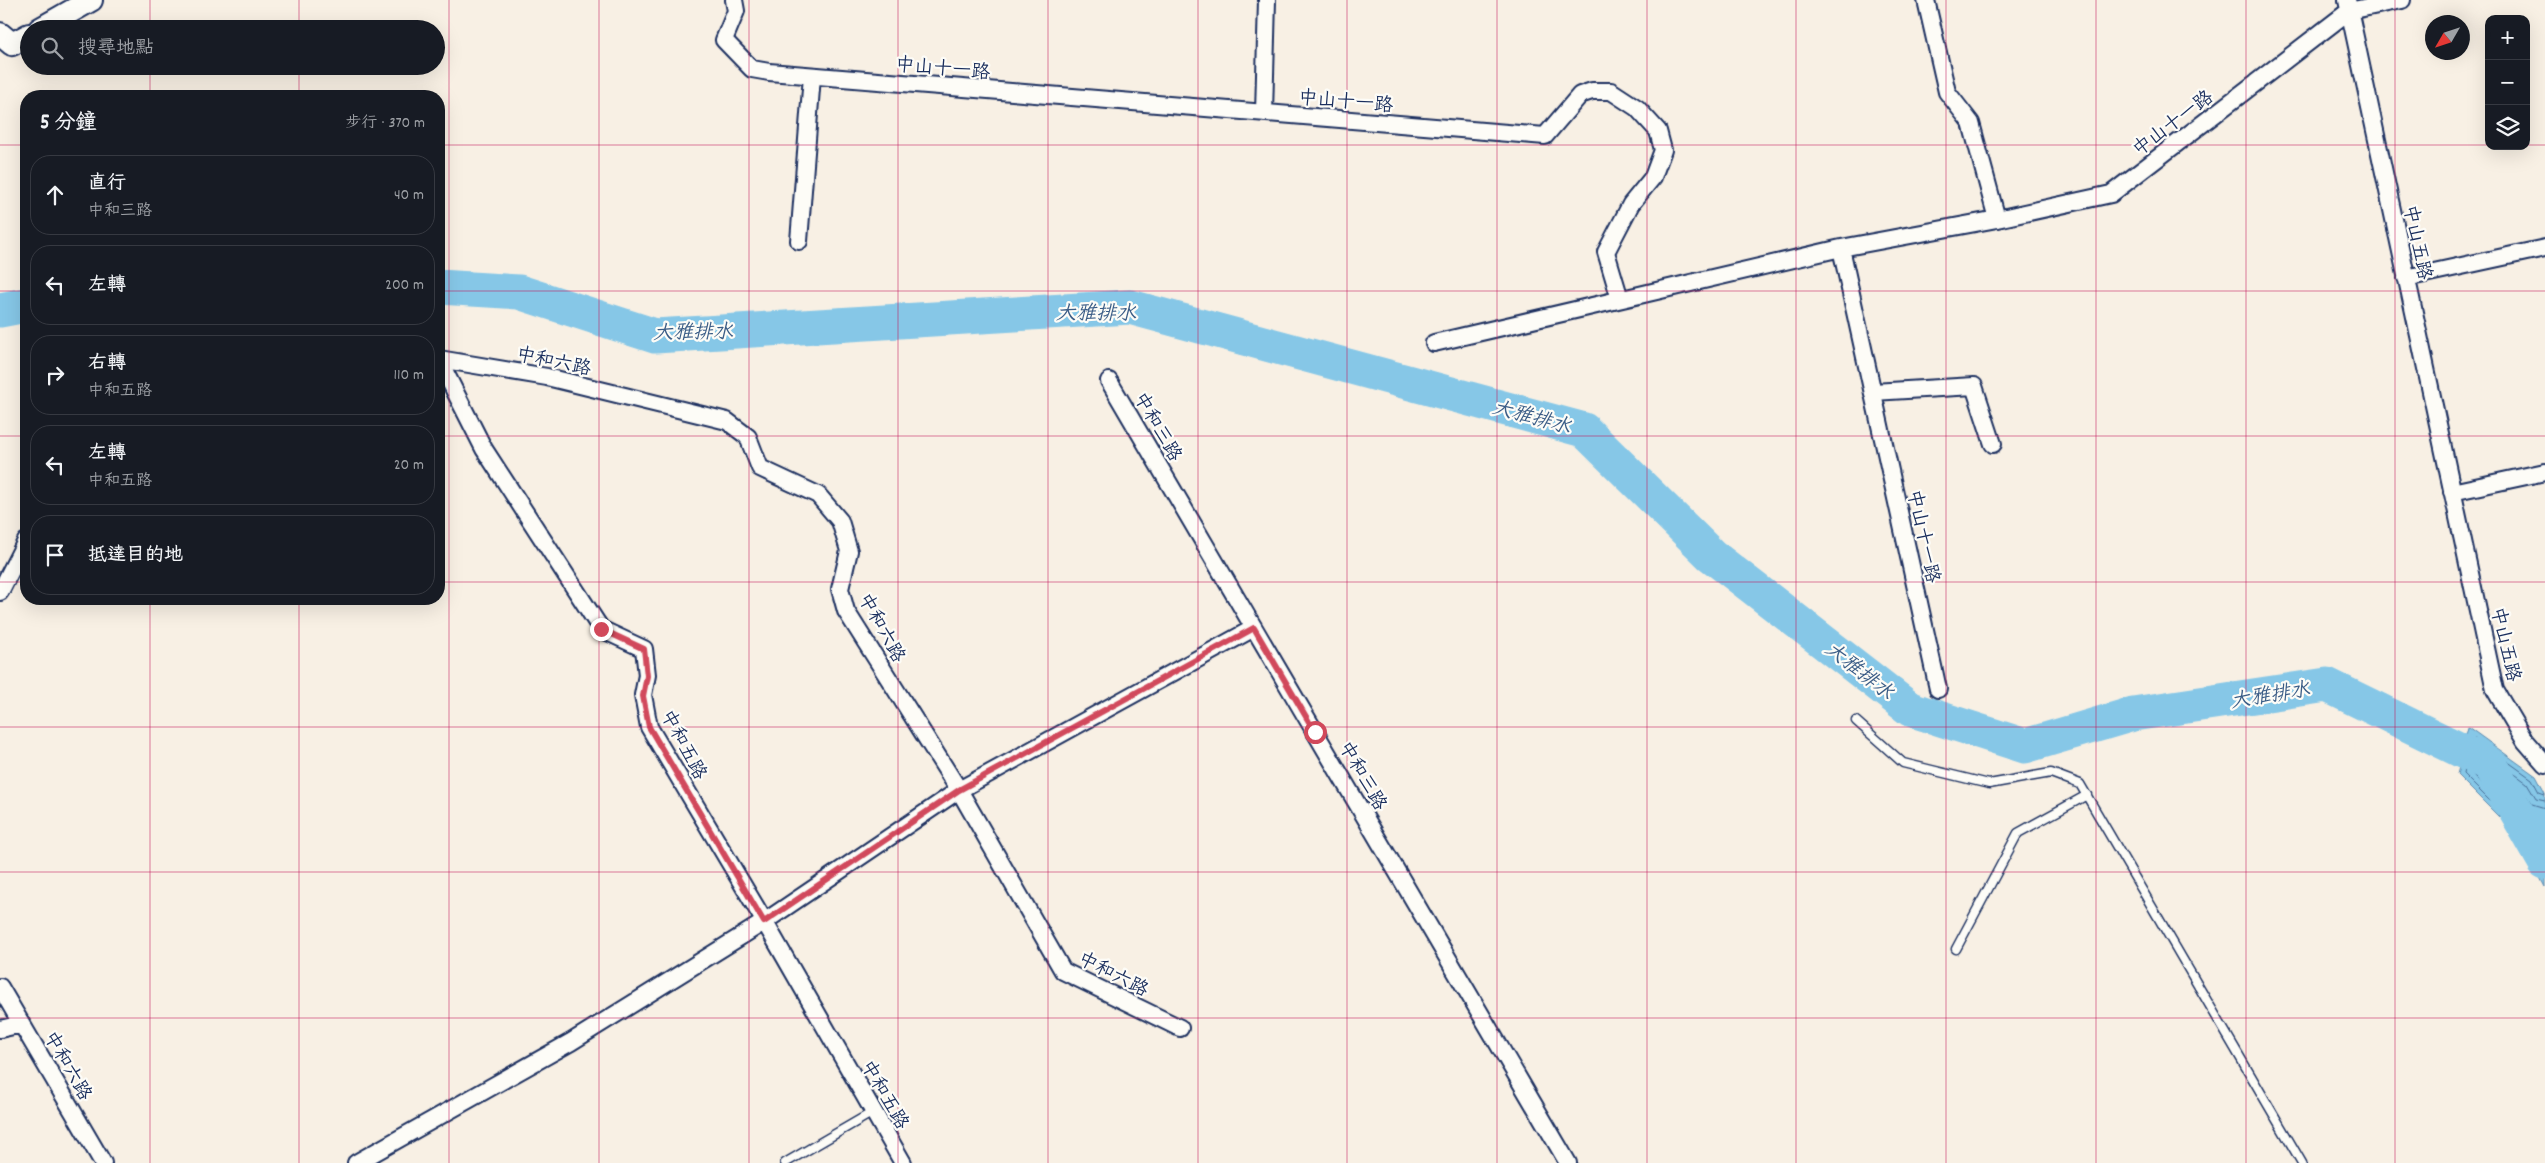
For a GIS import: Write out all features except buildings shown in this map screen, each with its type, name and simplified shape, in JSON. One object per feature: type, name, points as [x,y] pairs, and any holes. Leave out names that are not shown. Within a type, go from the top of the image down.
[{"type":"main road","points":[[56,20],[91,0]]},
{"type":"street","name":"中山十一路","points":[[734,0],[736,11],[724,40],[752,69],[812,76],[1545,136],[1580,95],[1592,91],[1611,91],[1637,108],[1658,131],[1663,150],[1653,177],[1631,204],[1606,252],[1620,299]]},
{"type":"street","points":[[1264,113],[1267,0]]},
{"type":"street","points":[[1926,0],[1947,92],[1971,124],[1997,219]]},
{"type":"street","points":[[2348,6],[2402,0]]},
{"type":"street","name":"中山十一路","points":[[1434,343],[1841,248],[1997,219],[2111,194],[2348,6]]},
{"type":"street","name":"中山五路","points":[[2348,6],[2495,690],[2525,741],[2545,764]]},
{"type":"street","points":[[799,241],[812,76]]},
{"type":"street","name":"中山十一路","points":[[1841,248],[1938,689]]},
{"type":"street","points":[[2406,278],[2545,248]]},
{"type":"street","name":"中和六路","points":[[445,360],[547,377],[727,421],[748,437],[760,468],[818,495],[840,521],[849,551],[840,589],[846,611],[959,790],[1063,970],[1180,1028]]},
{"type":"street","name":"中和五路","points":[[445,371],[484,449],[601,629],[644,649],[647,676],[643,696],[649,727],[764,921],[903,1163]]},
{"type":"street","name":"中和三路","points":[[1109,381],[1568,1163]]},
{"type":"street","points":[[1873,392],[1974,386],[1993,444]]},
{"type":"street","points":[[2452,492],[2545,472]]},
{"type":"street","points":[[0,592],[20,553]]},
{"type":"street","points":[[356,1163],[571,1042],[764,921],[959,790],[1254,628]]},
{"type":"street","name":"中和六路","points":[[0,987],[103,1163]]},
{"type":"street","points":[[0,1029],[22,1024]]},
{"type":"lane","points":[[1856,721],[1903,763],[1989,784],[2050,773],[2080,784],[2302,1163]]},
{"type":"lane","points":[[1956,949],[2018,833],[2087,795]]},
{"type":"lane","points":[[786,1163],[873,1112]]},
{"type":"water","points":[[2468,727],[2536,776],[2545,793],[2545,887],[2518,836],[2457,775]]},
{"type":"waterway","name":"大雅排水","points":[[445,287],[519,292],[655,336],[1130,307],[1584,430],[1711,555],[1910,709],[2025,746],[2133,714],[2327,685],[2489,764],[2545,862]]},
{"type":"waterway","name":"大雅排水","points":[[0,310],[20,306]]},
{"type":"route","points":[[601,629],[624,638],[644,649],[647,676],[643,696],[649,727],[764,922],[959,790],[1254,628],[1315,732]]}]
